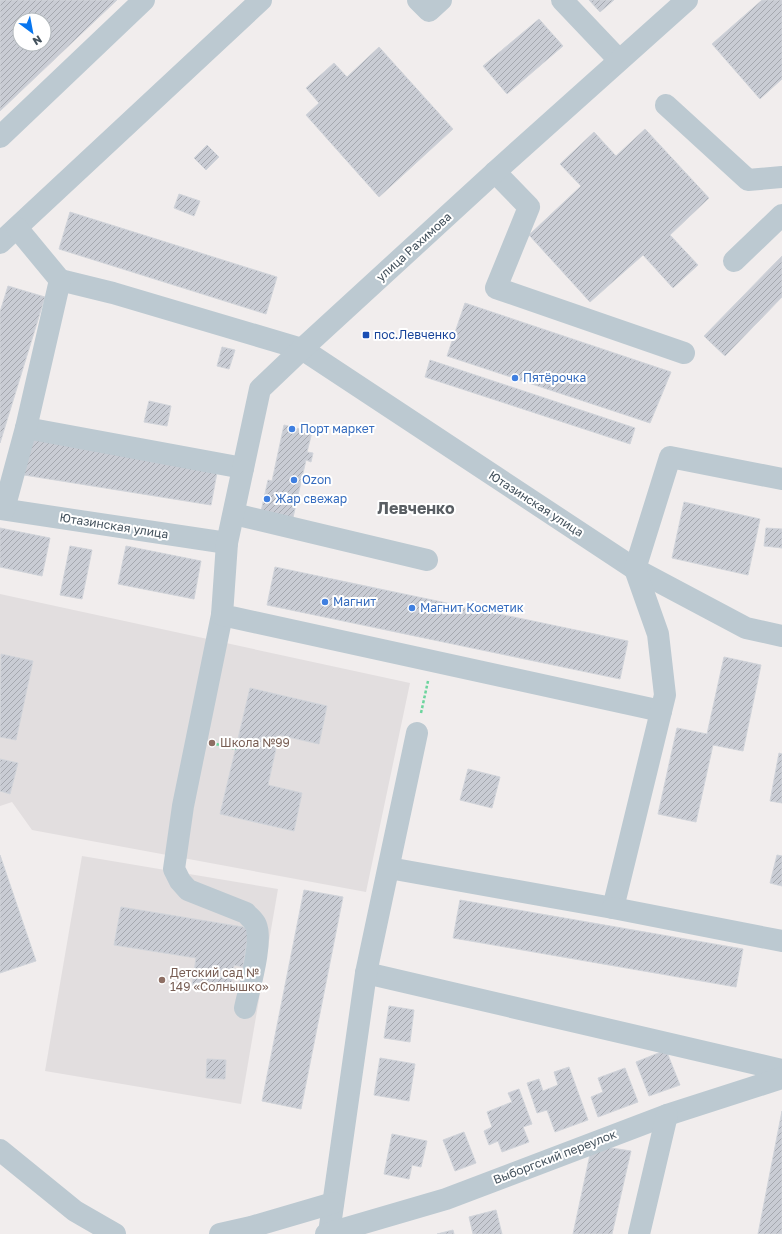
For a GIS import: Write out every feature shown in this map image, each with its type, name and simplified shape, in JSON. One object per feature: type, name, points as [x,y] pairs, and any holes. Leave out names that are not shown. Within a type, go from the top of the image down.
[{"type":"street","points":[[0,137],[144,0]]},
{"type":"street","points":[[0,243],[261,0]]},
{"type":"street","points":[[418,0],[429,12],[441,0]]},
{"type":"street","points":[[562,0],[619,60]]},
{"type":"street","name":"улица Рахимова","points":[[245,1008],[257,949],[256,926],[246,913],[188,890],[180,881],[174,868],[183,806],[222,615],[227,543],[260,389],[496,172],[687,0]]},
{"type":"street","points":[[666,105],[748,180],[782,177]]},
{"type":"street","points":[[496,172],[529,208],[496,288],[684,352]]},
{"type":"street","points":[[734,261],[782,215]]},
{"type":"street","points":[[2,509],[26,428],[60,280],[17,228]]},
{"type":"street","name":"Ютазинская улица","points":[[60,280],[113,293],[302,349],[635,569],[746,628],[782,636]]},
{"type":"street","points":[[26,428],[243,468]]},
{"type":"street","points":[[613,908],[665,695],[658,634],[635,569],[670,457],[782,480]]},
{"type":"street","name":"Ютазинская улица","points":[[2,509],[227,543]]},
{"type":"street","points":[[234,514],[427,560]]},
{"type":"street","points":[[222,615],[661,712]]},
{"type":"street","points":[[338,1171],[366,973],[417,734]]},
{"type":"street","points":[[389,868],[613,908],[782,941]]},
{"type":"street","points":[[328,1233],[381,906]]},
{"type":"street","points":[[366,973],[782,1070]]},
{"type":"street","name":"Выборгский переулок","points":[[328,1233],[446,1199],[667,1115],[782,1078]]},
{"type":"street","points":[[639,1234],[667,1115]]},
{"type":"street","points":[[0,1150],[75,1211],[115,1234]]},
{"type":"street","points":[[220,1234],[333,1203]]},
{"type":"path","points":[[417,734],[431,661]]},
{"type":"shaded area","name":"Школа №99","points":[[0,594],[410,683],[366,892],[32,830],[12,802],[0,806]]},
{"type":"shaded area","name":"Детский сад № 149 «Солнышко»","points":[[82,856],[278,889],[241,1104],[45,1071]]},
{"type":"building","points":[[0,0],[117,0],[0,111]]},
{"type":"building","points":[[589,0],[614,0],[600,12]]},
{"type":"building","points":[[762,0],[782,0],[782,79],[760,99],[712,44]]},
{"type":"building","points":[[539,19],[563,46],[507,94],[483,66]]},
{"type":"building","points":[[379,47],[453,129],[379,197],[306,115],[319,103],[306,88],[334,63],[347,77]]},
{"type":"building","points":[[645,129],[709,198],[670,235],[698,265],[673,288],[643,255],[590,302],[529,235],[581,186],[560,164],[594,132],[616,156]]},
{"type":"building","points":[[207,145],[219,157],[206,170],[194,158]]},
{"type":"building","points":[[179,194],[200,201],[194,216],[174,208]]},
{"type":"building","points":[[70,212],[277,277],[266,314],[59,249]]},
{"type":"building","points":[[782,256],[782,297],[725,356],[704,336]]},
{"type":"building","points":[[8,286],[45,297],[0,443],[0,312]]},
{"type":"building","points":[[465,303],[671,372],[650,423],[447,356]]},
{"type":"building","points":[[222,347],[235,350],[229,369],[217,366]]},
{"type":"building","points":[[430,360],[635,428],[630,444],[425,377]]},
{"type":"building","points":[[149,401],[171,406],[167,426],[144,422]]},
{"type":"building","points":[[284,425],[312,432],[307,452],[313,453],[311,462],[306,460],[292,522],[260,516],[268,480],[272,481]]},
{"type":"building","points":[[30,436],[218,467],[211,505],[24,475]]},
{"type":"building","points":[[684,502],[760,519],[748,575],[672,558]]},
{"type":"building","points":[[0,528],[50,538],[42,576],[0,567]]},
{"type":"building","points":[[766,528],[782,529],[782,548],[764,546]]},
{"type":"building","points":[[70,546],[92,550],[82,599],[60,595]]},
{"type":"building","points":[[126,546],[201,561],[194,599],[118,584]]},
{"type":"building","points":[[275,567],[628,641],[620,679],[267,605]]},
{"type":"building","points":[[1,654],[33,661],[16,740],[0,737]]},
{"type":"building","points":[[724,657],[761,665],[743,751],[713,745],[696,822],[658,814],[677,728],[707,734]]},
{"type":"building","points":[[250,688],[327,706],[319,744],[279,735],[268,785],[302,793],[294,831],[220,814]]},
{"type":"building","points":[[779,753],[782,754],[782,803],[770,801]]},
{"type":"building","points":[[0,759],[18,763],[10,794],[0,791]]},
{"type":"building","points":[[468,769],[500,777],[492,808],[460,800]]},
{"type":"building","points":[[0,855],[36,961],[0,973]]},
{"type":"building","points":[[777,855],[782,856],[782,886],[770,883]]},
{"type":"building","points":[[304,890],[343,897],[301,1109],[262,1101]]},
{"type":"building","points":[[460,900],[743,949],[736,987],[453,938]]},
{"type":"building","points":[[121,907],[249,928],[243,967],[234,965],[230,992],[192,986],[196,958],[114,945]]},
{"type":"building","points":[[389,1006],[414,1010],[410,1042],[384,1038]]},
{"type":"building","points":[[666,1050],[680,1085],[649,1096],[636,1062]]},
{"type":"building","points":[[380,1058],[415,1064],[409,1101],[374,1095]]},
{"type":"building","points":[[207,1059],[226,1060],[225,1079],[206,1078]]},
{"type":"building","points":[[569,1067],[588,1120],[555,1132],[547,1110],[537,1113],[527,1083],[539,1079],[543,1091],[558,1085],[554,1072]]},
{"type":"building","points":[[625,1068],[638,1102],[598,1117],[591,1097],[603,1092],[598,1078]]},
{"type":"building","points":[[519,1089],[532,1124],[523,1127],[529,1142],[502,1152],[498,1141],[489,1145],[484,1131],[492,1127],[487,1112],[512,1102],[508,1093]]},
{"type":"building","points":[[782,1111],[782,1234],[758,1234]]},
{"type":"building","points":[[464,1132],[476,1163],[455,1171],[443,1140]]},
{"type":"building","points":[[392,1134],[427,1141],[421,1167],[412,1165],[409,1179],[384,1174]]},
{"type":"building","points":[[592,1145],[631,1151],[612,1234],[573,1234]]},
{"type":"building","points":[[496,1210],[502,1234],[473,1234],[469,1217]]},
{"type":"building","points":[[453,1230],[454,1234],[437,1234]]},
{"type":"place","name":"пос.Левченко","points":[[366,335]]},
{"type":"place","name":"Пятёрочка","points":[[515,378]]},
{"type":"place","name":"Порт маркет","points":[[292,429]]},
{"type":"place","name":"Ozon","points":[[294,480]]},
{"type":"place","name":"Жар свежар","points":[[267,499]]},
{"type":"place","name":"Магнит","points":[[325,602]]},
{"type":"place","name":"Магнит Косметик","points":[[412,608]]},
{"type":"place","name":"Школа №99","points":[[212,743]]},
{"type":"place","name":"Детский сад № 149 «Солнышко»","points":[[162,980]]},
{"type":"district","name":"Левченко","points":[[416,508]]}]
